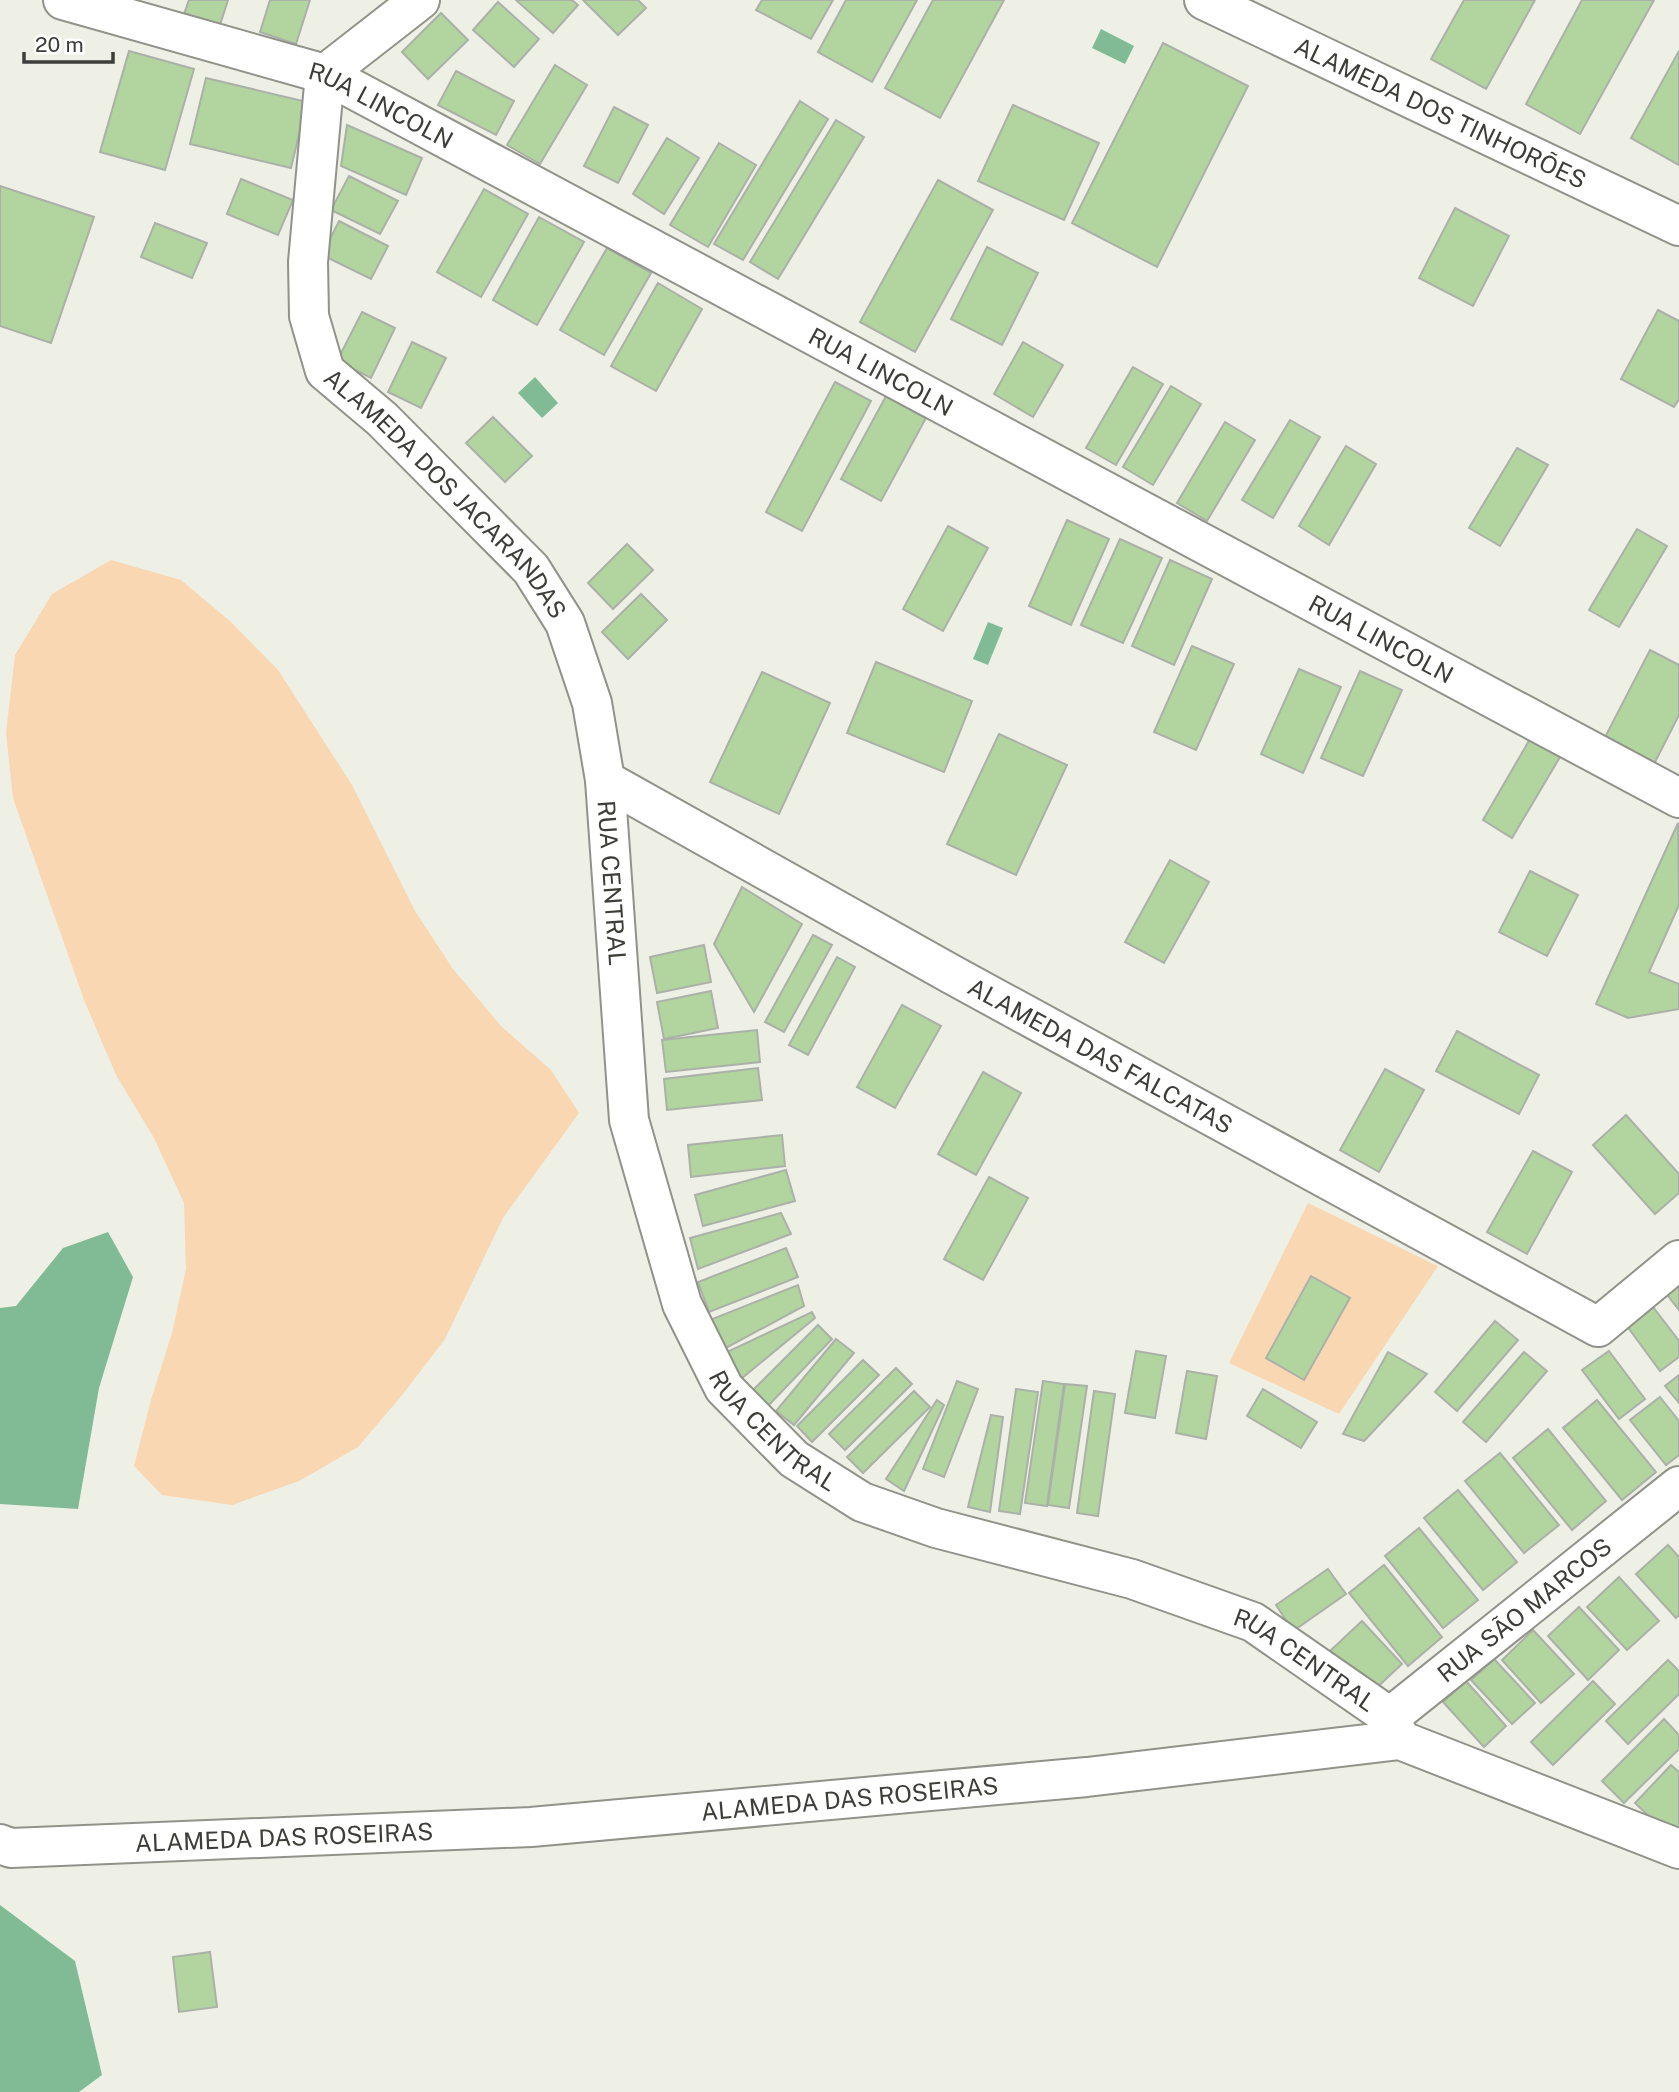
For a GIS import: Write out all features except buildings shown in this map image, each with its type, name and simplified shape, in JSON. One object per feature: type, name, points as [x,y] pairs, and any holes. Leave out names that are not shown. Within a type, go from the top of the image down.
[{"type":"street","name":"RUA LINCOLN","points":[[63,0],[326,74],[1679,798]]},
{"type":"street","points":[[326,74],[420,0]]},
{"type":"street","name":"ALAMEDA DOS TINHORÕES","points":[[1204,0],[1679,226]]},
{"type":"street","name":"ALAMEDA DOS JACARANDAS","points":[[326,74],[308,261],[310,316],[325,371],[382,419],[531,569],[565,623],[592,703],[605,780]]},
{"type":"street","name":"ALAMEDA DAS FALCATAS","points":[[605,780],[951,974],[1598,1327],[1679,1260]]},
{"type":"street","name":"RUA CENTRAL","points":[[605,780],[629,1119],[682,1304],[724,1388],[794,1459],[862,1502],[936,1528],[1132,1579],[1253,1622],[1395,1729]]},
{"type":"street","name":"RUA SÃO MARCOS","points":[[1395,1729],[1679,1486]]},
{"type":"street","name":"ALAMEDA DAS ROSEIRAS","points":[[0,1844],[11,1848],[531,1827],[1087,1777],[1395,1729],[1679,1849]]},
{"type":"shaded area","points":[[1101,29],[1134,46],[1125,64],[1092,48]]},
{"type":"shaded area","points":[[535,377],[558,403],[542,418],[518,393]]},
{"type":"shaded area","points":[[111,560],[181,580],[231,622],[278,670],[352,785],[415,911],[453,969],[501,1026],[551,1070],[579,1113],[503,1218],[445,1339],[358,1447],[299,1481],[232,1505],[162,1495],[134,1466],[172,1333],[186,1269],[184,1203],[154,1138],[116,1075],[84,1000],[13,798],[6,733],[15,655],[52,594]]},
{"type":"shaded area","points":[[988,622],[1003,628],[988,665],[973,659]]},
{"type":"shaded area","points":[[1308,1203],[1438,1266],[1339,1414],[1229,1363]]},
{"type":"shaded area","points":[[108,1232],[133,1277],[99,1388],[78,1509],[0,1504],[0,1308],[16,1306],[63,1248]]},
{"type":"shaded area","points":[[0,1905],[75,1961],[102,2075],[79,2092],[0,2092]]}]
